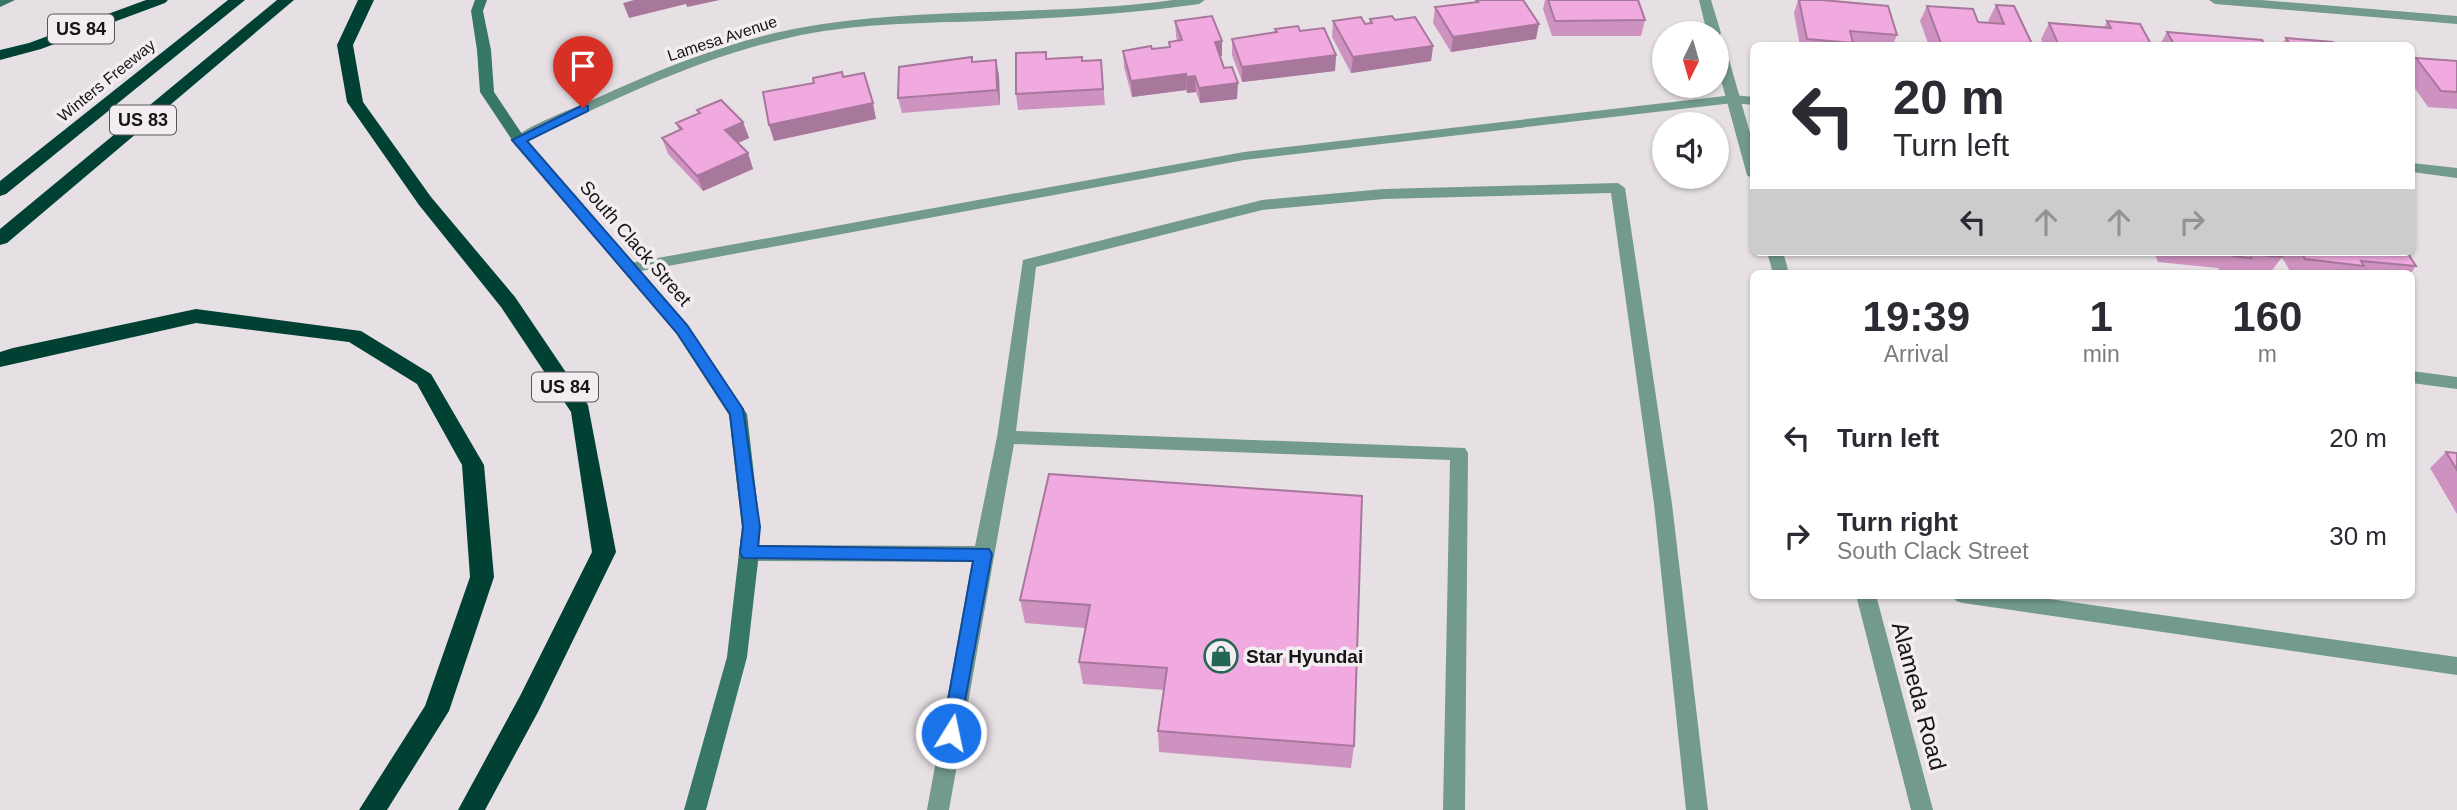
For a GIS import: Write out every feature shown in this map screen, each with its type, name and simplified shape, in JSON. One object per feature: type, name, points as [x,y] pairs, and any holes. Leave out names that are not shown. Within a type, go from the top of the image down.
[{"type":"highway","name":"US 84","points":[[0,55],[35,46],[160,0]]},
{"type":"highway","name":"Winters Freeway","points":[[0,190],[237,0]]},
{"type":"highway","name":"US 83","points":[[0,239],[286,0]]},
{"type":"highway","name":"US 84","points":[[366,0],[345,45],[355,102],[425,201],[508,302],[581,411],[604,552],[529,704],[471,810]]},
{"type":"highway","points":[[0,360],[196,316],[354,336],[424,379],[473,465],[482,577],[436,711],[372,810]]},
{"type":"main road","points":[[0,3],[9,0]]},
{"type":"main road","name":"South Clack Street","points":[[481,0],[477,11],[484,50],[487,92],[519,140],[682,329],[738,414],[751,527],[749,553],[737,657],[695,810]]},
{"type":"street","name":"Lamesa Avenue","points":[[519,140],[605,98],[695,63],[782,36],[881,21],[1090,12],[1199,0]]},
{"type":"street","points":[[1705,0],[1711,21]]},
{"type":"street","points":[[2215,0],[2457,20]]},
{"type":"street","points":[[1729,88],[1750,160]]},
{"type":"street","points":[[630,268],[1244,156],[1732,99],[1750,101]]},
{"type":"street","points":[[2415,168],[2457,173]]},
{"type":"street","points":[[938,810],[1006,437],[1028,264],[1262,205],[1384,194],[1618,188],[1663,504],[1697,810]]},
{"type":"street","points":[[2415,377],[2457,383]]},
{"type":"street","points":[[1006,437],[1459,453],[1454,810]]},
{"type":"street","points":[[749,553],[983,554]]},
{"type":"street","name":"Alameda Road","points":[[1867,599],[1922,810]]},
{"type":"street","points":[[1991,599],[2457,666]]},
{"type":"building","points":[[1476,0],[1523,0],[1539,24],[1453,37],[1435,7],[1478,2]]},
{"type":"building","points":[[1548,0],[1638,0],[1645,20],[1555,21]]},
{"type":"building","points":[[1799,0],[1888,6],[1897,35],[1850,31],[1853,42],[1807,39]]},
{"type":"building","points":[[1996,5],[2014,6],[2031,42],[1940,42],[1927,6],[1973,9],[1978,22],[2004,24]]},
{"type":"building","points":[[1212,16],[1222,41],[1215,42],[1224,68],[1232,67],[1238,83],[1199,88],[1195,76],[1186,77],[1186,74],[1131,81],[1123,51],[1151,46],[1152,49],[1170,47],[1169,42],[1182,40],[1175,21]]},
{"type":"building","points":[[1392,16],[1395,20],[1415,17],[1433,46],[1353,57],[1333,21],[1361,17],[1365,24],[1372,23],[1370,19]]},
{"type":"building","points":[[2107,21],[2140,24],[2150,42],[2057,42],[2049,23],[2111,28]]},
{"type":"building","points":[[1298,26],[1300,31],[1324,28],[1336,55],[1242,67],[1232,39]]},
{"type":"building","points":[[2167,32],[2263,42],[2173,42]]},
{"type":"building","points":[[2286,38],[2333,42],[2288,42]]},
{"type":"building","points":[[1046,52],[1046,59],[1082,57],[1082,61],[1101,60],[1103,89],[1016,94],[1016,53]]},
{"type":"building","points":[[972,57],[972,62],[996,60],[997,90],[898,98],[899,67]]},
{"type":"building","points":[[2416,58],[2457,61],[2457,92],[2441,91]]},
{"type":"building","points":[[842,72],[843,77],[864,73],[873,103],[769,125],[763,92],[814,83],[813,78]]},
{"type":"building","points":[[721,100],[743,122],[725,130],[748,153],[697,176],[662,138],[682,129],[676,123]]},
{"type":"building","points":[[2303,256],[2410,256],[2416,266],[2361,261],[2364,266],[2305,259]]},
{"type":"building","points":[[2446,452],[2457,453],[2457,470]]},
{"type":"building","name":"Star Hyundai","points":[[1049,474],[1362,496],[1354,746],[1158,731],[1167,668],[1079,662],[1090,605],[1020,600]]},
{"type":"place","name":"Star Hyundai","points":[[1221,656]]},
{"type":"route","points":[[583,108],[519,140],[682,329],[738,414],[751,527],[749,553],[983,554],[951,733]]}]
